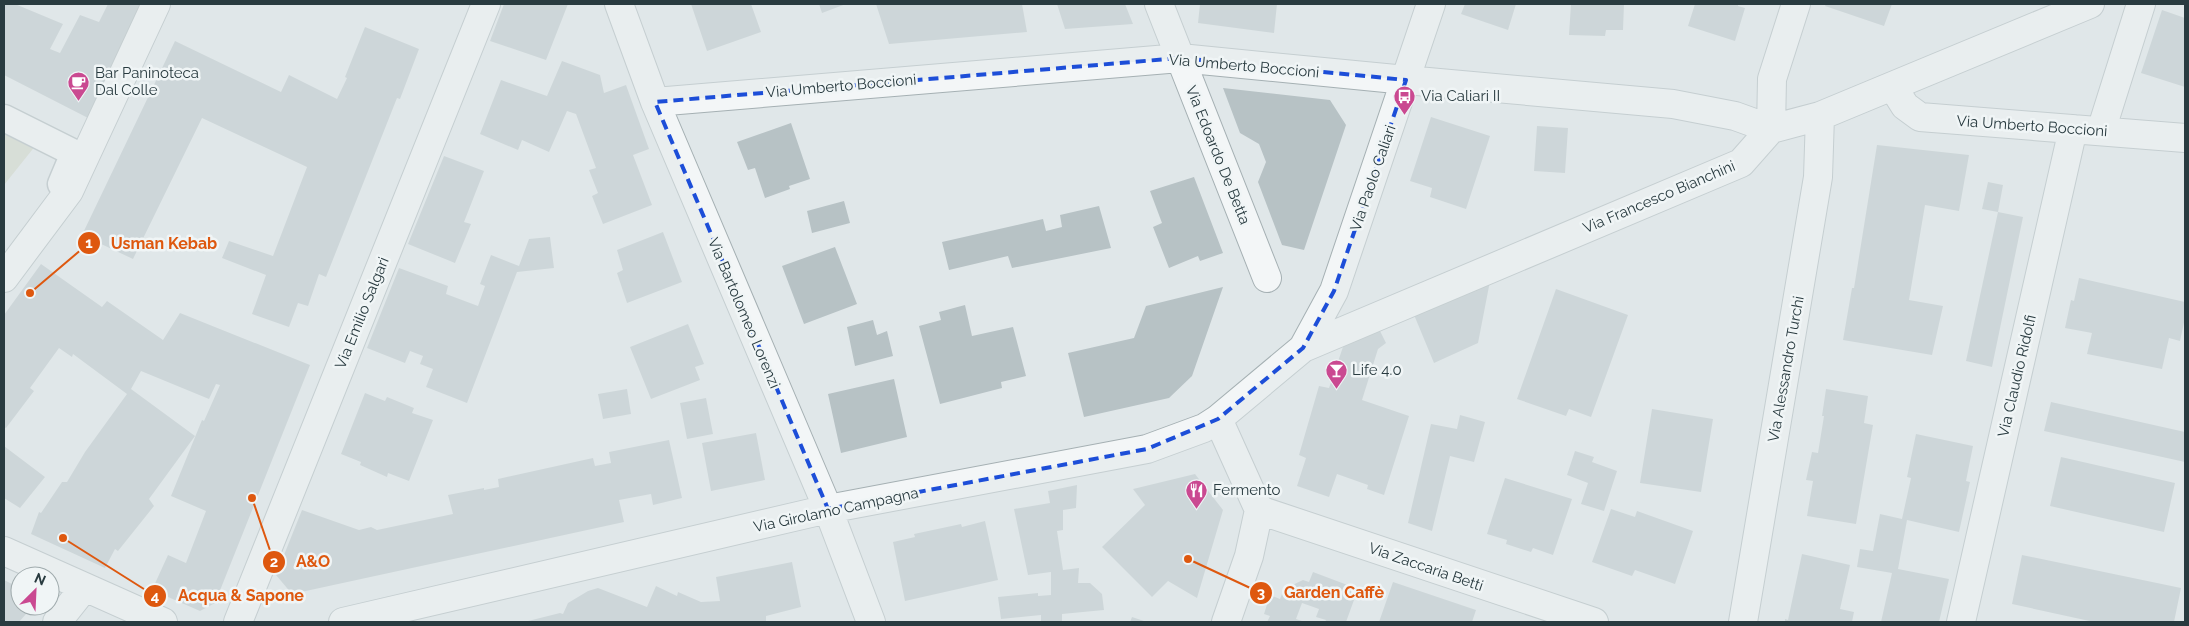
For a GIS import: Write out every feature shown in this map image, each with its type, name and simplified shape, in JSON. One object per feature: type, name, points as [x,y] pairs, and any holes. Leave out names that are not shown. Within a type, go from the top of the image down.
[{"type":"street","points":[[4,278],[68,191],[156,4]]},
{"type":"street","name":"Via Emilio Salgari","points":[[238,622],[486,4]]},
{"type":"street","name":"Via Bartolomeo Lorenzi","points":[[619,4],[654,102],[828,510],[871,622]]},
{"type":"street","name":"Via Edoardo De Betta","points":[[1159,4],[1267,278]]},
{"type":"street","name":"Via Paolo Caliari","points":[[1303,348],[1334,291],[1431,4]]},
{"type":"street","points":[[1796,4],[1772,79],[1771,129],[1820,116],[2090,4]]},
{"type":"street","points":[[2101,131],[2141,4]]},
{"type":"street","name":"Via Umberto Boccioni","points":[[654,102],[1180,58],[1673,104],[1735,116],[1771,129]]},
{"type":"street","name":"Via Umberto Boccioni","points":[[1893,87],[1904,106],[1920,117],[2185,138]]},
{"type":"street","name":"Via Alessandro Turchi","points":[[1743,622],[1818,177],[1820,116]]},
{"type":"street","points":[[4,118],[74,153],[61,185],[4,264]]},
{"type":"street","name":"Via Francesco Bianchini","points":[[1303,348],[1741,163],[1771,129]]},
{"type":"street","name":"Via Claudio Ridolfi","points":[[1962,622],[2073,129]]},
{"type":"street","name":"Via Girolamo Campagna","points":[[343,622],[828,510],[1147,449],[1204,428],[1218,419],[1303,348]]},
{"type":"street","points":[[1218,419],[1259,510],[1249,556],[1226,622]]},
{"type":"street","name":"Via Zaccaria Betti","points":[[1259,510],[1520,611],[1594,622]]},
{"type":"street","points":[[4,551],[163,622]]},
{"type":"street","points":[[56,622],[84,588]]},
{"type":"highlighted area","points":[[1180,58],[1406,80],[1334,291],[1303,348],[1218,419],[1147,449],[828,509],[655,102]]},
{"type":"green space","points":[[4,121],[40,140],[4,185]]},
{"type":"building","points":[[4,4],[15,4],[63,24],[50,49],[60,53],[80,15],[99,22],[108,4],[146,4],[90,119],[4,75]]},
{"type":"building","points":[[504,4],[568,4],[546,60],[490,41]]},
{"type":"building","points":[[691,4],[751,4],[761,32],[707,51]]},
{"type":"building","points":[[819,4],[846,4],[822,13]]},
{"type":"building","points":[[876,4],[1022,4],[1027,32],[889,44]]},
{"type":"building","points":[[1057,4],[1125,4],[1133,24],[1065,29]]},
{"type":"building","points":[[1200,4],[1277,4],[1274,33],[1198,23]]},
{"type":"building","points":[[1465,4],[1516,4],[1508,30],[1461,14]]},
{"type":"building","points":[[1571,4],[1624,4],[1623,30],[1606,30],[1605,36],[1569,35]]},
{"type":"building","points":[[1695,4],[1738,4],[1738,6],[1745,8],[1735,41],[1688,26]]},
{"type":"building","points":[[1826,4],[1892,4],[1884,26],[1825,6]]},
{"type":"building","points":[[2162,10],[2185,18],[2185,87],[2141,73]]},
{"type":"building","points":[[365,27],[419,49],[400,99],[397,98],[326,277],[319,274],[308,306],[298,303],[289,327],[252,314],[266,275],[222,258],[229,241],[273,256],[307,167],[202,118],[133,259],[82,235],[175,41],[281,92],[289,75],[337,99],[347,78],[345,77]]},
{"type":"building","points":[[562,61],[600,75],[604,93],[626,85],[649,149],[633,155],[652,205],[603,224],[592,196],[598,193],[589,170],[596,168],[576,114],[567,111],[549,152],[522,140],[518,150],[480,134],[501,80],[547,96]]},
{"type":"building","points":[[1223,88],[1330,100],[1346,125],[1304,250],[1282,245],[1258,182],[1266,162],[1259,144],[1240,133]]},
{"type":"building","points":[[1431,117],[1490,136],[1466,209],[1430,197],[1432,188],[1410,181]]},
{"type":"building","points":[[791,123],[810,179],[789,186],[790,189],[765,198],[755,168],[748,170],[737,142]]},
{"type":"building","points":[[1537,126],[1568,128],[1565,173],[1534,171]]},
{"type":"building","points":[[1877,145],[1969,155],[1959,211],[1925,205],[1909,300],[1943,306],[1932,355],[1843,340],[1852,288],[1854,288]]},
{"type":"building","points":[[444,156],[484,171],[464,222],[471,224],[455,263],[408,244]]},
{"type":"building","points":[[1194,177],[1223,253],[1200,261],[1198,256],[1169,268],[1153,227],[1162,223],[1150,191]]},
{"type":"building","points":[[1988,182],[2003,185],[1998,212],[1982,209]]},
{"type":"building","points":[[844,201],[850,223],[812,233],[807,211]]},
{"type":"building","points":[[1099,206],[1111,248],[1012,268],[1008,256],[949,270],[942,242],[1043,219],[1046,231],[1062,227],[1060,215]]},
{"type":"building","points":[[1998,212],[2023,217],[1992,367],[1966,361]]},
{"type":"building","points":[[663,232],[682,282],[627,303],[617,273],[623,270],[617,250]]},
{"type":"building","points":[[550,237],[554,268],[517,272],[467,403],[426,387],[433,369],[420,364],[423,356],[410,351],[405,363],[367,348],[399,268],[448,286],[446,294],[478,306],[485,286],[480,284],[491,255],[519,266],[529,239]]},
{"type":"building","points":[[835,247],[857,304],[804,324],[782,266]]},
{"type":"building","points":[[41,264],[102,307],[107,301],[163,340],[180,313],[310,365],[215,603],[200,611],[152,590],[168,555],[186,563],[206,511],[171,496],[202,420],[204,421],[220,385],[216,384],[209,399],[141,371],[131,389],[195,436],[149,499],[154,506],[118,551],[115,549],[105,568],[31,534],[39,512],[41,513],[62,482],[67,482],[85,452],[127,394],[73,354],[72,357],[59,348],[30,388],[34,391],[6,428],[4,427],[4,315]]},
{"type":"building","points":[[1491,276],[1478,343],[1434,363],[1412,310]]},
{"type":"building","points":[[2079,278],[2185,302],[2185,318],[2180,341],[2169,338],[2162,369],[2087,354],[2092,333],[2065,328],[2071,300],[2074,301]]},
{"type":"building","points":[[1223,287],[1192,376],[1169,398],[1084,417],[1068,353],[1134,338],[1146,306]]},
{"type":"building","points":[[1556,289],[1628,315],[1591,417],[1569,409],[1566,416],[1517,399]]},
{"type":"building","points":[[965,305],[972,336],[1013,327],[1026,376],[1001,382],[1002,388],[940,404],[919,326],[941,320],[939,312]]},
{"type":"building","points":[[873,320],[877,335],[887,331],[893,356],[855,366],[847,327]]},
{"type":"building","points":[[688,324],[704,364],[695,367],[700,380],[651,399],[630,347]]},
{"type":"building","points":[[1377,325],[1386,343],[1378,349],[1362,400],[1409,416],[1384,495],[1367,489],[1368,485],[1337,474],[1329,497],[1297,486],[1306,458],[1299,455],[1319,386],[1329,388],[1346,338]]},
{"type":"building","points":[[894,379],[907,437],[841,453],[828,394]]},
{"type":"building","points":[[627,389],[631,414],[603,419],[598,394]]},
{"type":"building","points":[[1826,389],[1868,396],[1864,423],[1873,425],[1856,524],[1807,516],[1813,481],[1806,480],[1812,452],[1818,453]]},
{"type":"building","points":[[365,393],[385,401],[387,397],[414,408],[412,413],[433,420],[409,481],[388,473],[387,477],[360,465],[361,462],[341,454]]},
{"type":"building","points":[[706,398],[713,434],[687,439],[680,403]]},
{"type":"building","points":[[2051,402],[2185,432],[2185,462],[2044,431]]},
{"type":"building","points":[[1652,409],[1713,419],[1701,492],[1640,483]]},
{"type":"building","points":[[1460,415],[1485,422],[1474,462],[1450,456],[1432,531],[1408,523],[1431,424],[1457,429]]},
{"type":"building","points":[[756,433],[765,480],[711,491],[702,443]]},
{"type":"building","points":[[1916,434],[1973,446],[1966,481],[1970,482],[1959,532],[1907,520],[1898,569],[1949,579],[1939,622],[1881,622],[1892,573],[1857,567],[1860,549],[1873,551],[1880,514],[1902,519],[1911,478],[1907,477]]},
{"type":"building","points":[[669,440],[682,498],[653,505],[651,494],[619,500],[624,522],[292,594],[276,575],[302,510],[359,530],[371,527],[377,530],[453,514],[448,495],[499,487],[498,479],[593,458],[595,466],[611,463],[609,452]]},
{"type":"building","points":[[4,446],[45,477],[20,508],[4,498]]},
{"type":"building","points":[[1575,451],[1594,457],[1592,462],[1617,471],[1604,511],[1581,504],[1588,483],[1567,475]]},
{"type":"building","points":[[2061,457],[2175,483],[2164,532],[2050,506]]},
{"type":"building","points":[[1195,474],[1223,510],[1197,598],[1168,581],[1152,597],[1102,547],[1145,505],[1133,489]]},
{"type":"building","points":[[1505,478],[1572,499],[1553,555],[1533,548],[1531,552],[1506,544],[1507,540],[1487,534]]},
{"type":"building","points":[[1077,485],[1076,508],[1063,510],[1063,530],[1057,531],[1063,570],[1079,568],[1078,583],[1090,583],[1102,594],[1104,610],[1062,614],[1062,622],[1041,622],[1041,615],[1001,619],[998,597],[1038,593],[1038,596],[1051,595],[1051,572],[1028,575],[1014,509],[1050,503],[1048,491]]},
{"type":"building","points":[[1611,509],[1635,517],[1637,511],[1693,531],[1675,584],[1635,570],[1632,576],[1592,562]]},
{"type":"building","points":[[985,521],[998,580],[905,601],[893,542],[915,537],[914,534],[961,524],[962,527]]},
{"type":"building","points":[[1802,554],[1850,565],[1840,609],[1854,612],[1852,622],[1785,622],[1785,619],[1788,620]]},
{"type":"building","points":[[2022,555],[2181,588],[2174,622],[2094,622],[2012,604]]},
{"type":"building","points":[[792,562],[801,607],[766,616],[766,622],[524,622],[560,613],[563,614],[568,603],[588,591],[598,588],[647,607],[656,586],[677,596],[678,592],[701,602],[720,601],[716,577]]},
{"type":"building","points":[[1313,572],[1358,589],[1346,622],[1325,622],[1326,620],[1316,617],[1319,609],[1302,603],[1296,619],[1305,622],[1267,622],[1270,616],[1264,614],[1270,595],[1280,599],[1284,589],[1303,580],[1309,582]]},
{"type":"building","points":[[4,580],[10,583],[10,616],[24,616],[19,622],[4,622]]},
{"type":"building","points":[[1393,582],[1476,610],[1472,622],[1379,622]]},
{"type":"building","points":[[1132,617],[1147,622],[1130,622]]},
{"type":"place","name":"Bar Paninoteca Dal Colle","points":[[79,101]]},
{"type":"place","name":"Via Caliari II","points":[[1405,115]]},
{"type":"place","name":"Usman Kebab","points":[[30,293]]},
{"type":"place","name":"Life 4.0","points":[[1336,389]]},
{"type":"place","name":"A&O","points":[[252,498]]},
{"type":"place","name":"Fermento","points":[[1197,509]]},
{"type":"place","name":"Acqua & Sapone","points":[[63,538]]},
{"type":"place","name":"Garden Caffè","points":[[1188,559]]}]
